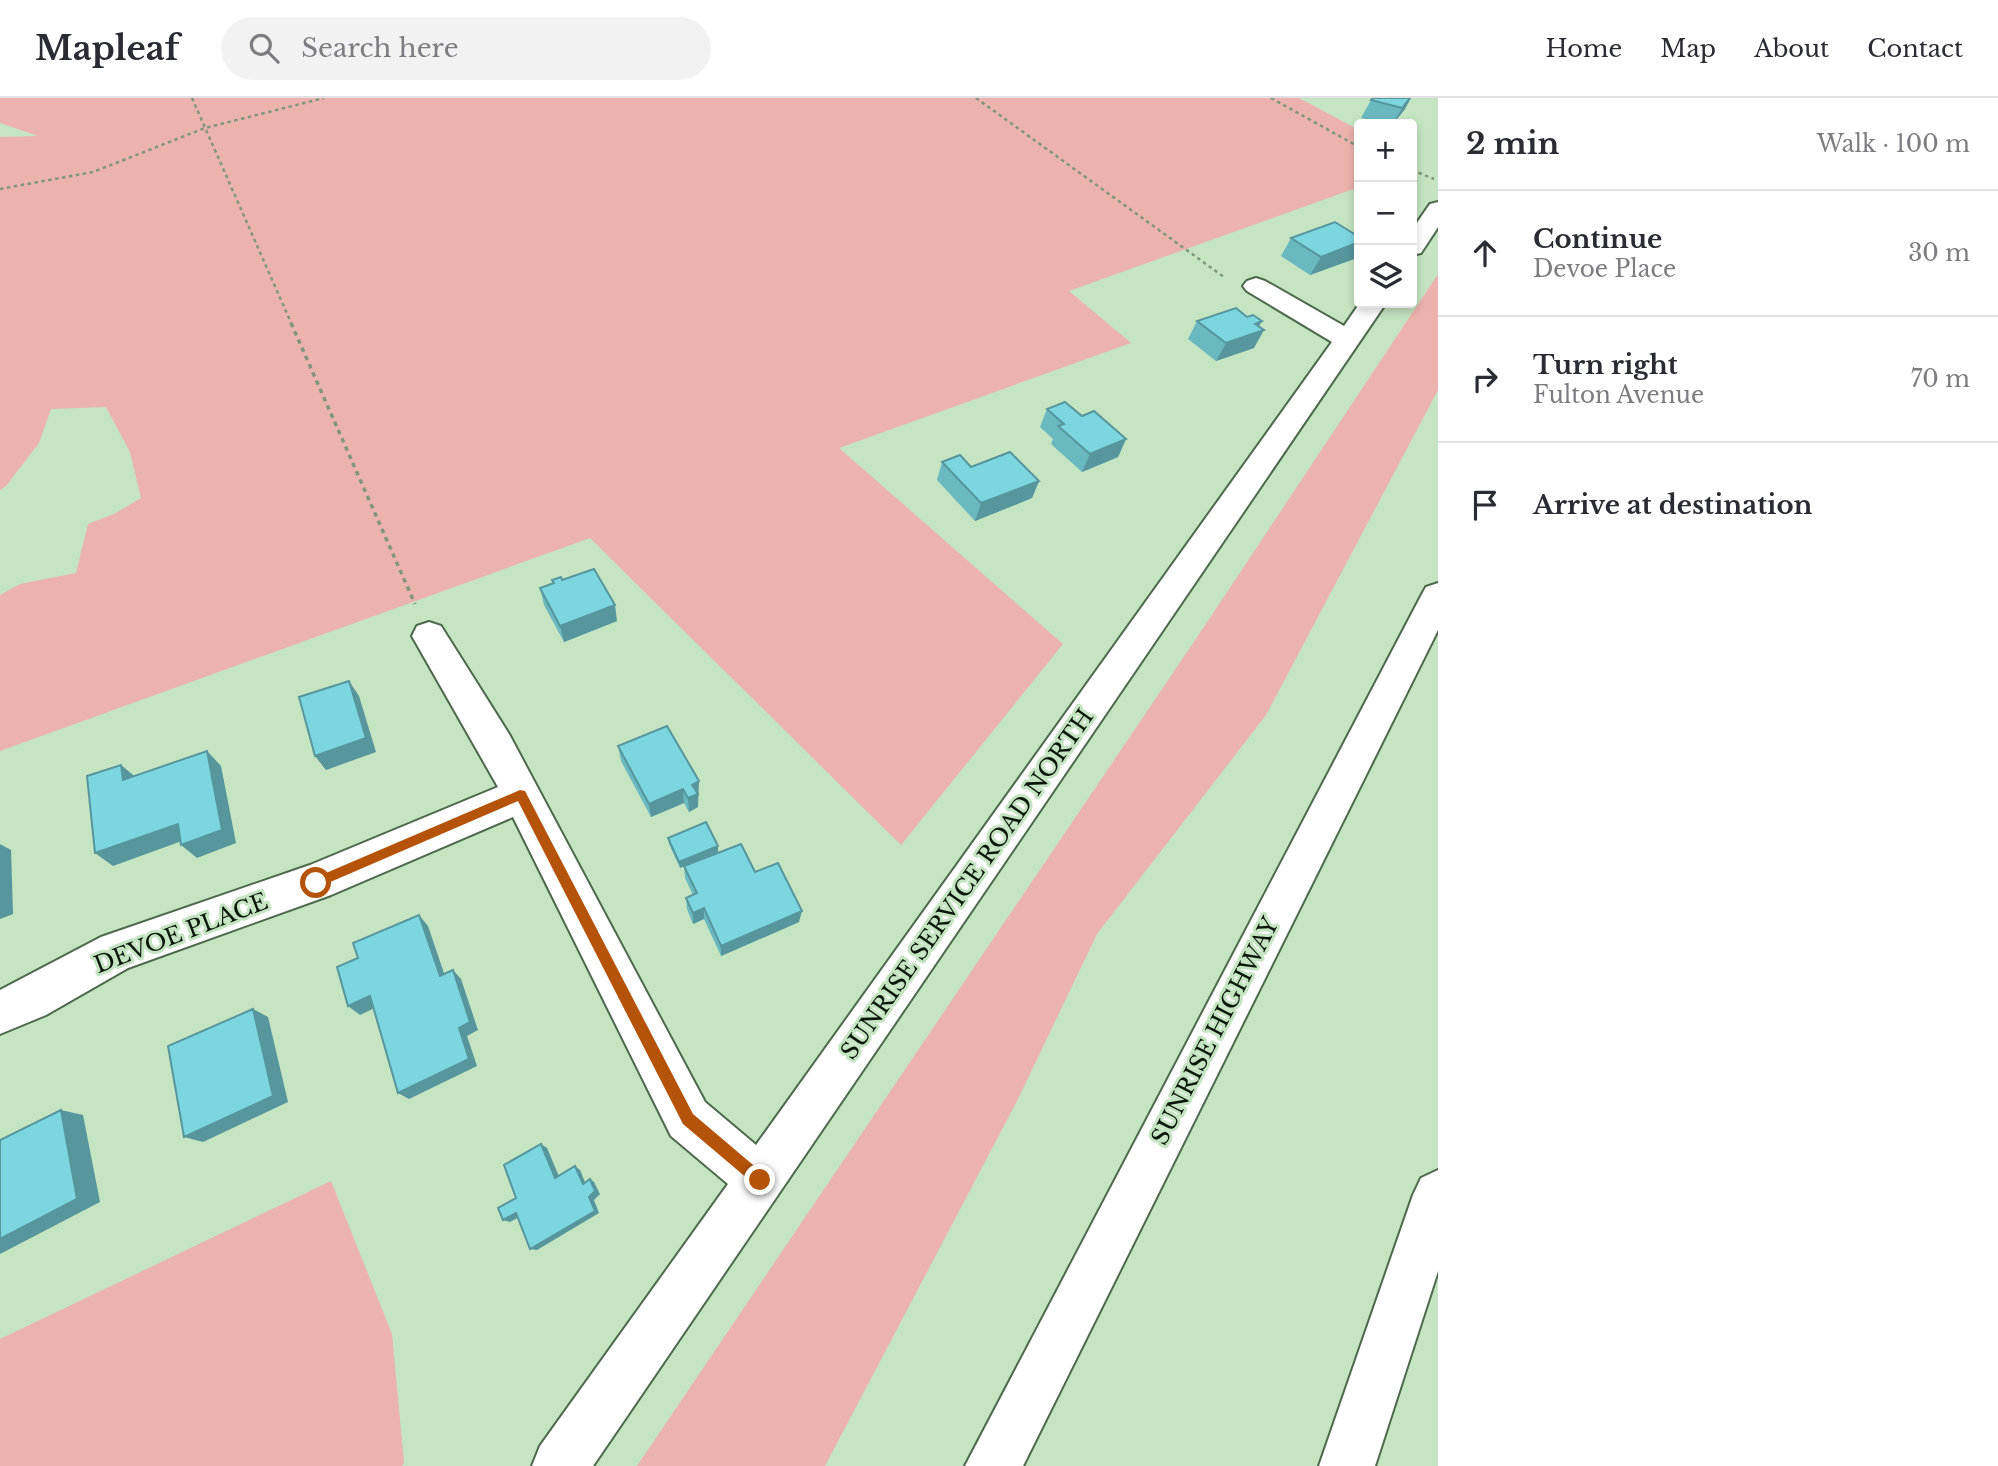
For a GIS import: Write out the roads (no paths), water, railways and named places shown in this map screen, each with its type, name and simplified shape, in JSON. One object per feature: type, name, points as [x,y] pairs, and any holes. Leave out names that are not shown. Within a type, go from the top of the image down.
[{"type":"main road","points":[[1414,245],[1438,209]]},
{"type":"main road","points":[[1256,286],[1347,340]]},
{"type":"main road","name":"SUNRISE SERVICE ROAD NORTH","points":[[561,1466],[1369,308]]},
{"type":"main road","name":"SUNRISE HIGHWAY","points":[[993,1466],[1438,596]]},
{"type":"main road","points":[[429,636],[496,745],[688,1119],[760,1180]]},
{"type":"main road","name":"DEVOE PLACE","points":[[0,1012],[30,999],[116,952],[316,883],[520,795]]},
{"type":"main road","points":[[1347,1466],[1438,1195]]}]
